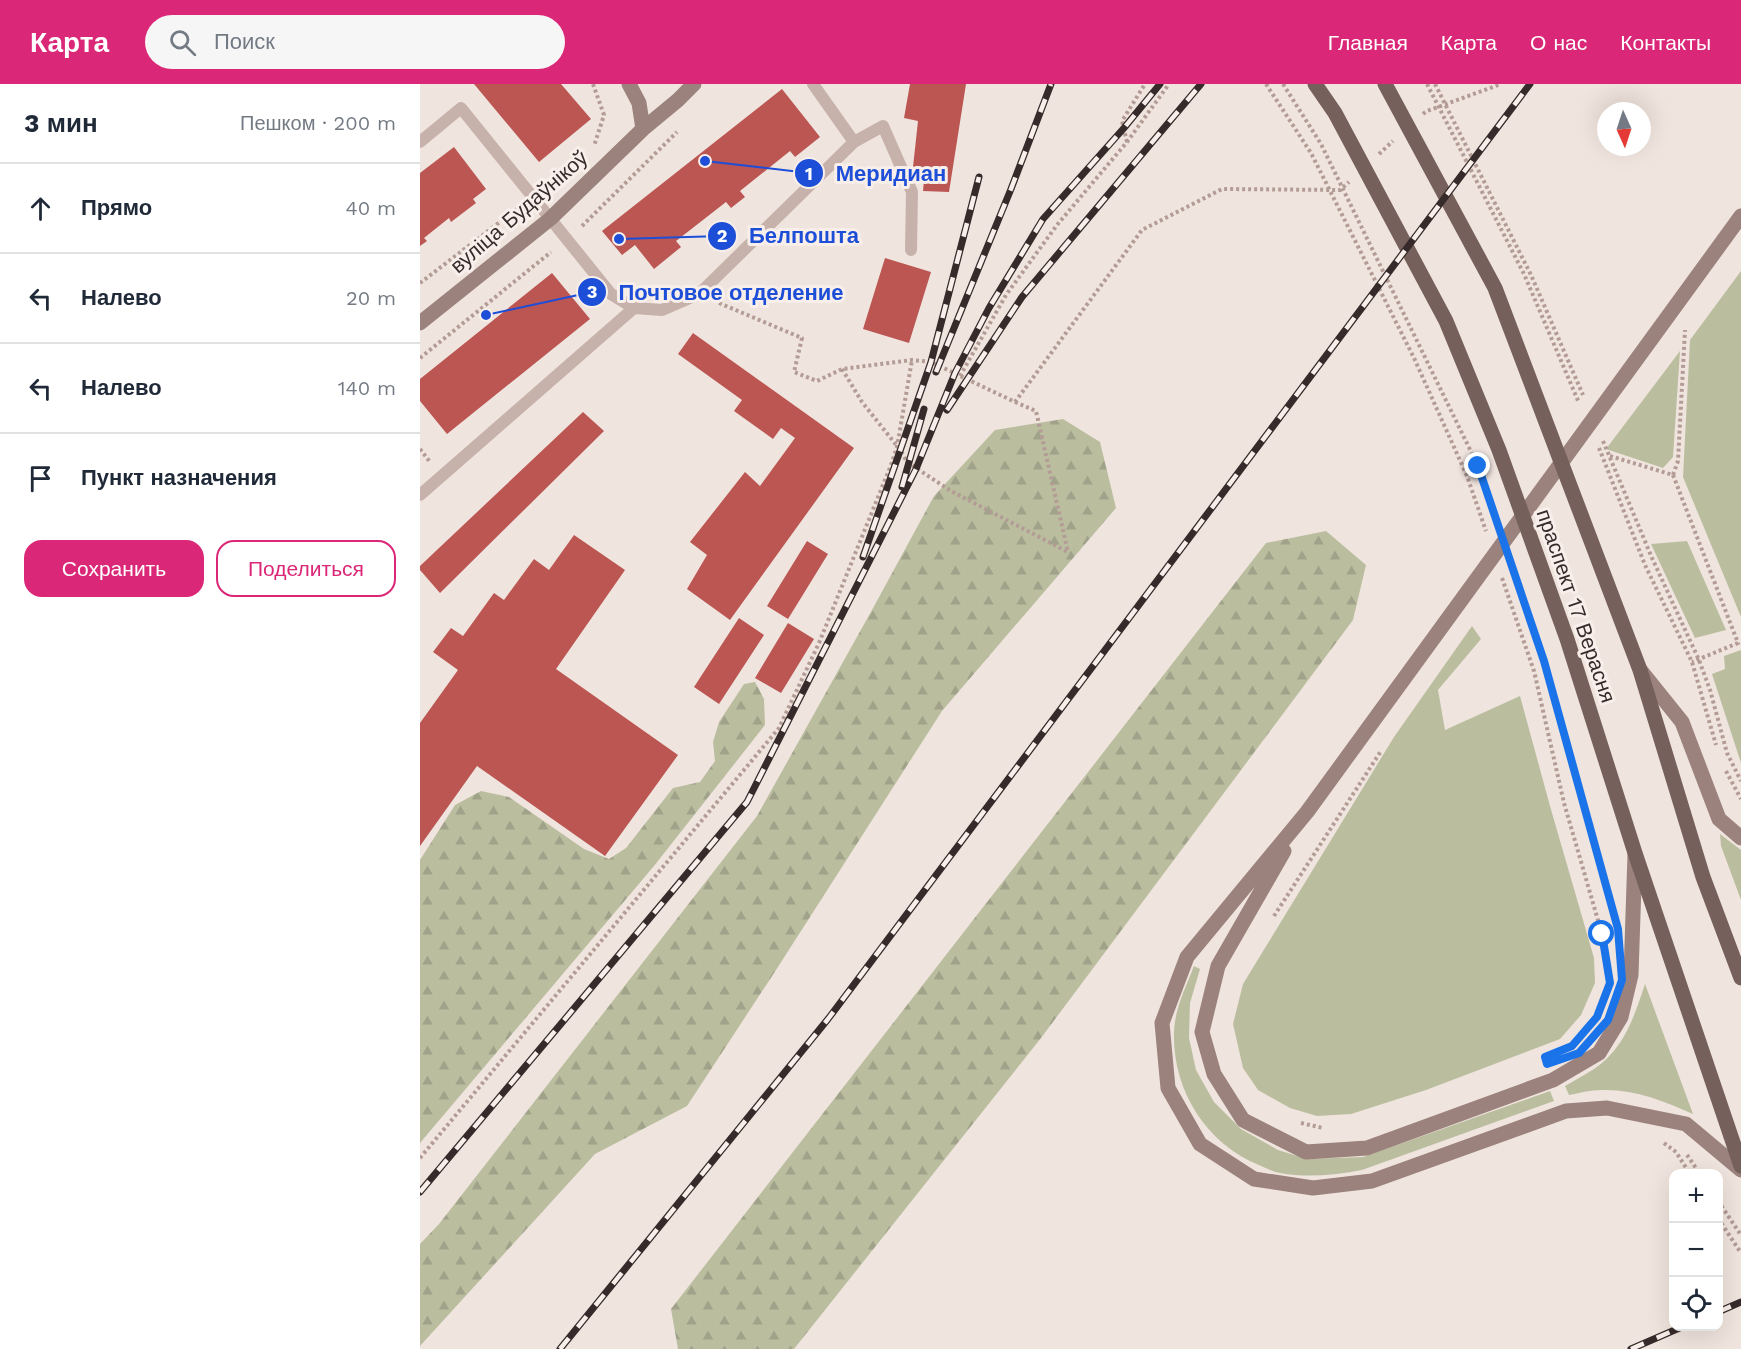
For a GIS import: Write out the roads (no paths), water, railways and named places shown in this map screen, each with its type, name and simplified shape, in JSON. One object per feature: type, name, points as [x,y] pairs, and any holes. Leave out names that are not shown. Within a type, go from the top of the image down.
[{"type":"main road","points":[[628,84],[639,103],[643,129]]},
{"type":"main road","name":"вуліца Будаўнікоў","points":[[420,323],[550,219],[643,129],[694,84]]},
{"type":"main road","name":"праспект 17 Верасня","points":[[1315,84],[1335,113],[1446,321],[1499,450],[1567,639],[1635,853],[1741,1166]]},
{"type":"main road","name":"праспект 17 Верасня","points":[[1385,84],[1495,288],[1640,670],[1703,877],[1741,978]]},
{"type":"main road","points":[[1741,216],[1307,812],[1187,957],[1162,1023],[1168,1088],[1200,1144],[1254,1179],[1312,1188],[1372,1181],[1566,1111],[1607,1108],[1686,1124],[1741,1170]]},
{"type":"main road","points":[[1640,670],[1682,722],[1719,819],[1741,838]]},
{"type":"main road","points":[[1307,812],[1218,966],[1202,1032],[1214,1074],[1243,1120],[1306,1152],[1367,1148],[1554,1080],[1599,1053],[1620,1017],[1631,975],[1635,853]]},
{"type":"lane","points":[[813,84],[854,142]]},
{"type":"lane","points":[[420,142],[461,108],[611,294],[634,308],[662,310],[699,294],[854,142],[883,126],[912,192],[911,250]]},
{"type":"lane","points":[[420,495],[634,308]]},
{"type":"railway","points":[[936,372],[1051,84]]},
{"type":"railway","points":[[420,1192],[747,802],[916,469],[955,373],[989,308],[1043,219],[1160,84]]},
{"type":"railway","points":[[947,410],[1022,297],[1201,84]]},
{"type":"railway","points":[[560,1349],[828,1019],[1530,84]]},
{"type":"railway","points":[[863,557],[931,362],[979,177]]},
{"type":"railway","points":[[902,487],[924,409]]},
{"type":"railway","points":[[1723,1310],[1741,1302]]},
{"type":"railway","points":[[1631,1349],[1672,1331]]},
{"type":"place","name":"Меридиан","points":[[705,161]]},
{"type":"place","name":"Белпошта","points":[[619,239]]},
{"type":"place","name":"Почтовое отделение","points":[[486,315]]}]
